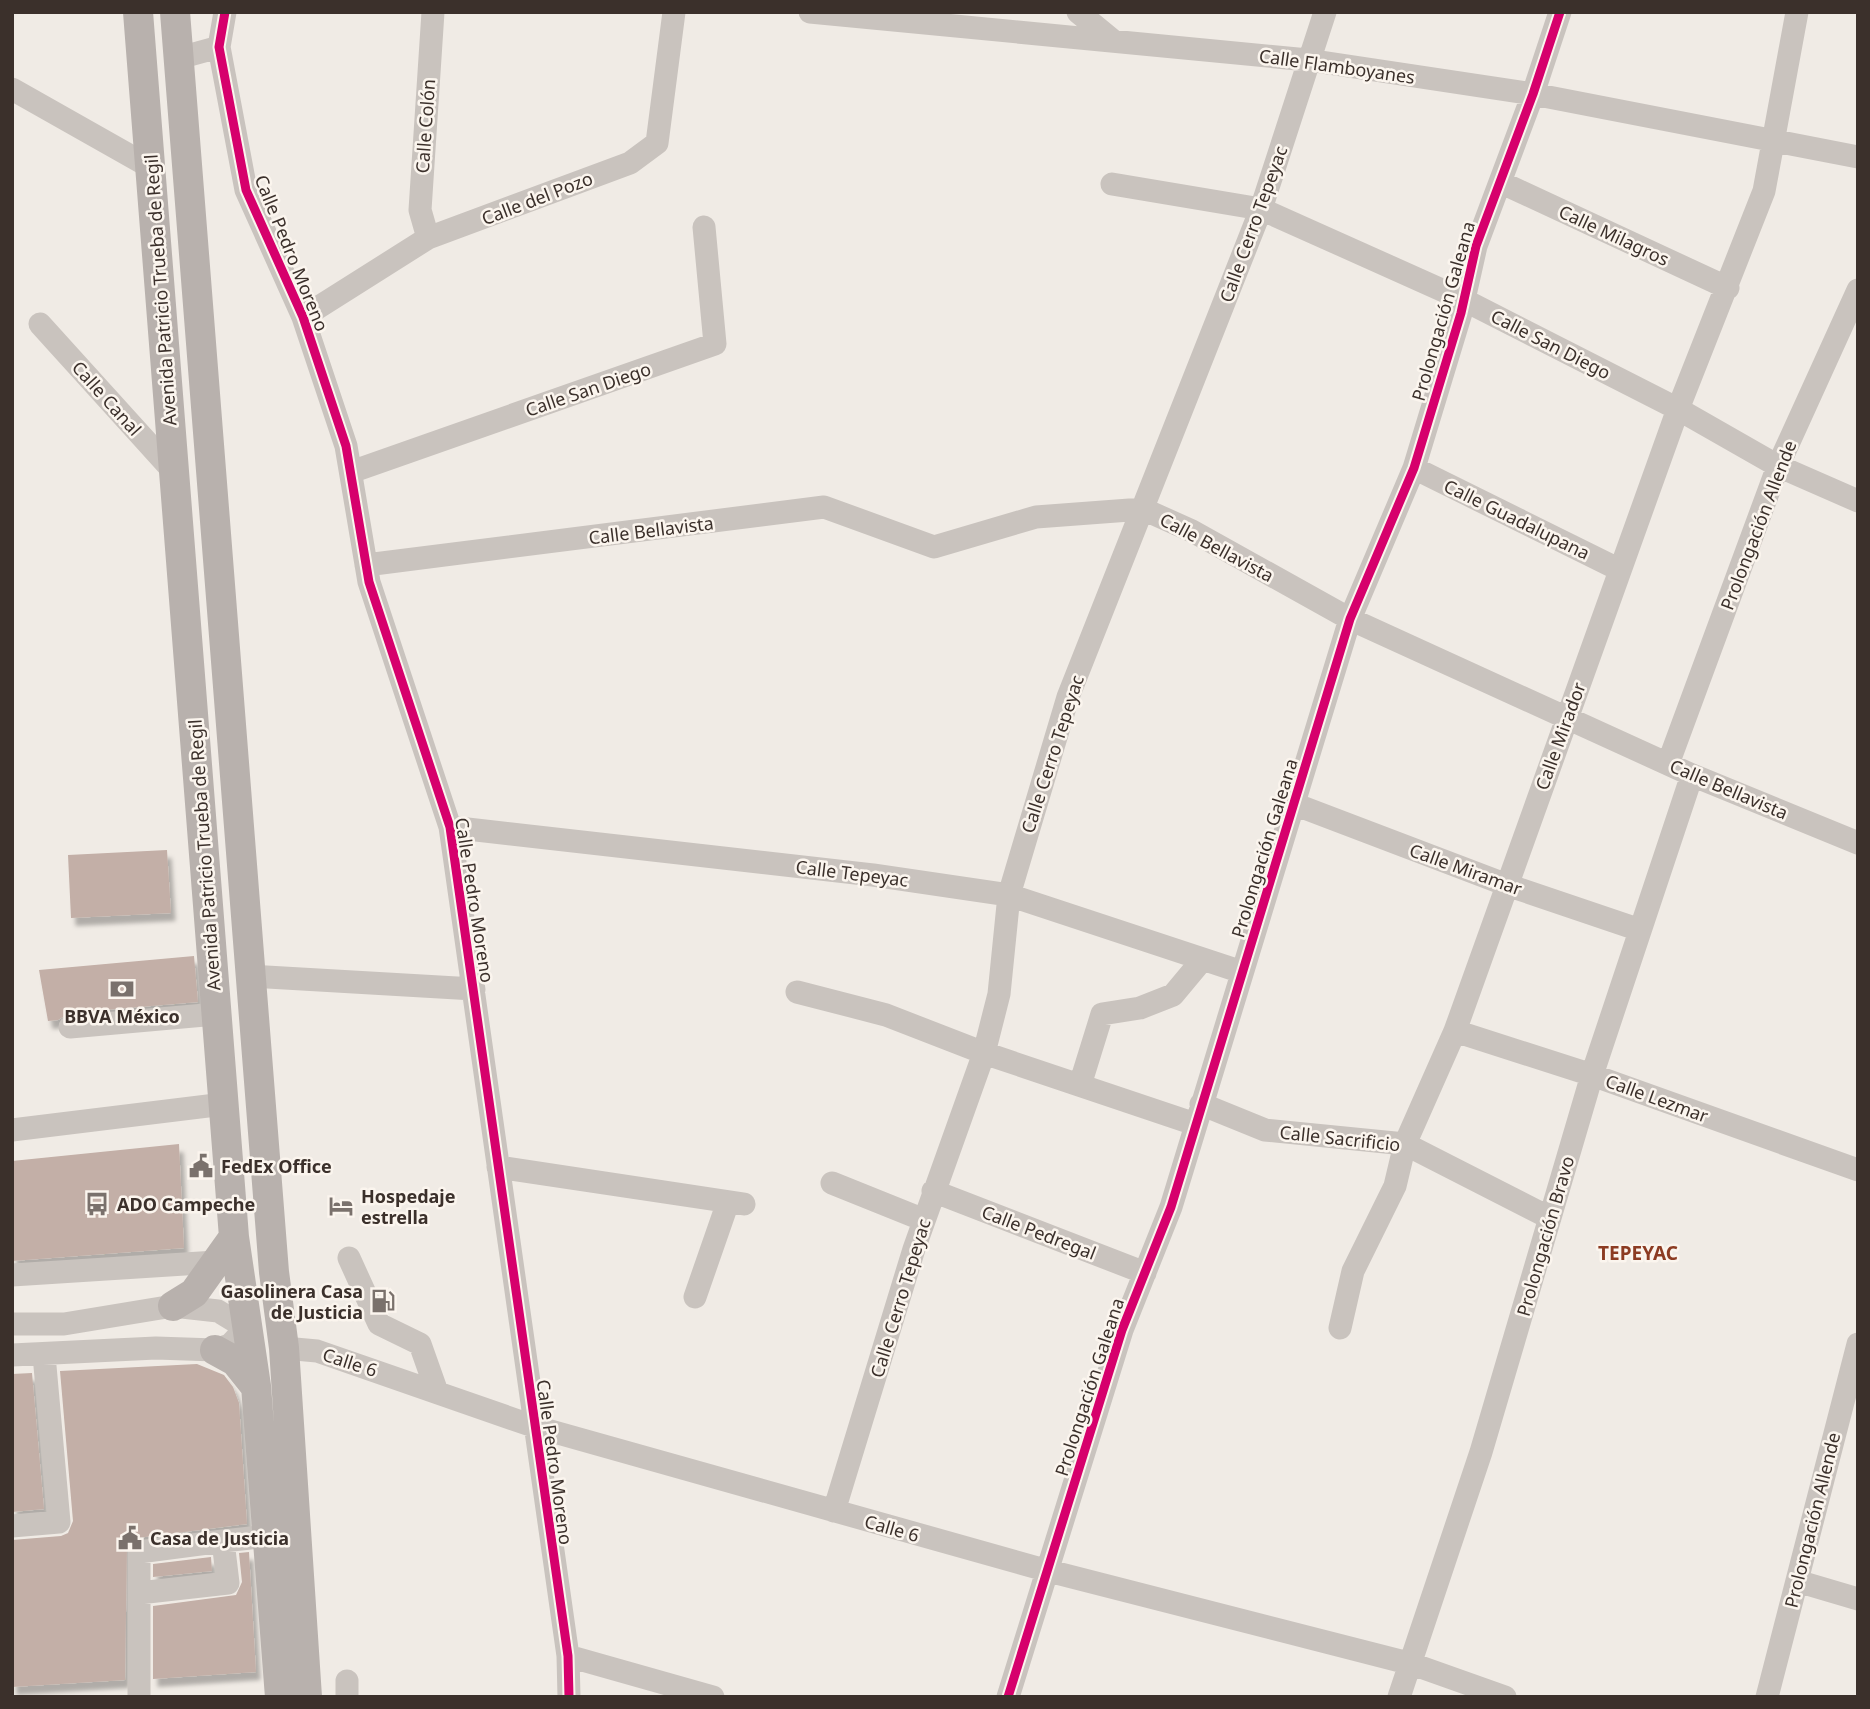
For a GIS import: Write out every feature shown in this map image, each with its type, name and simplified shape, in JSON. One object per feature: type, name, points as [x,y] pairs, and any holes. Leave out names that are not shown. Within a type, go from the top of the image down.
[{"type":"main road","name":"Avenida Patricio Trueba de Regil","points":[[138,12],[234,1237],[256,1386],[268,1535],[296,1696]]},
{"type":"main road","name":"Avenida Patricio Trueba de Regil","points":[[175,12],[274,1272],[284,1348],[296,1696]]},
{"type":"main road","points":[[173,1306],[194,1293],[234,1237]]},
{"type":"main road","points":[[246,1328],[253,1324],[266,1302],[274,1272]]},
{"type":"main road","points":[[246,1328],[284,1348]]},
{"type":"main road","points":[[256,1386],[260,1367],[269,1354],[284,1348]]},
{"type":"main road","points":[[215,1350],[235,1361],[256,1386]]},
{"type":"street","name":"Calle Pedro Moreno","points":[[225,12],[219,47],[246,190],[303,317],[346,446],[366,565],[450,827],[533,1426],[568,1656],[569,1697]]},
{"type":"street","name":"Calle Colón","points":[[428,239],[420,210],[433,12]]},
{"type":"street","name":"Calle del Pozo","points":[[303,317],[428,239],[630,163],[657,143],[674,12]]},
{"type":"street","name":"Calle Flamboyanes","points":[[810,12],[900,17],[1308,60],[1533,94],[1858,157]]},
{"type":"street","points":[[1078,12],[1112,40]]},
{"type":"street","name":"Calle Cerro Tepeyac","points":[[834,1511],[933,1191],[984,1053],[999,994],[1009,895],[1068,697],[1261,209],[1325,12]]},
{"type":"street","name":"Prolongación Galeana","points":[[1007,1697],[1122,1330],[1171,1207],[1350,620],[1414,468],[1464,300],[1476,246],[1533,94],[1560,12]]},
{"type":"street","points":[[1774,141],[1797,12]]},
{"type":"street","points":[[179,58],[219,47]]},
{"type":"street","points":[[12,89],[150,167]]},
{"type":"street","name":"Calle Mirador","points":[[1340,1328],[1353,1271],[1395,1186],[1405,1144],[1455,1031],[1678,409],[1728,288],[1764,191],[1774,141]]},
{"type":"street","name":"Calle Milagros","points":[[1500,182],[1728,288]]},
{"type":"street","name":"Calle San Diego","points":[[1112,184],[1261,209],[1464,300],[1678,409],[1778,466],[1858,501]]},
{"type":"street","name":"Calle San Diego","points":[[351,472],[715,344],[704,227]]},
{"type":"street","name":"Prolongación Allende","points":[[1668,764],[1778,466],[1858,290]]},
{"type":"street","name":"Calle Canal","points":[[40,324],[174,472]]},
{"type":"street","name":"Calle Guadalupana","points":[[1414,468],[1620,570]]},
{"type":"street","name":"Calle Bellavista","points":[[366,565],[824,507],[933,547],[1036,517],[1143,509],[1192,531],[1350,620],[1692,775],[1858,843]]},
{"type":"street","name":"Prolongación Bravo","points":[[1399,1697],[1481,1452],[1592,1075],[1692,775]]},
{"type":"street","name":"Calle Miramar","points":[[1294,804],[1507,885],[1640,930]]},
{"type":"street","name":"Calle Tepeyac","points":[[450,827],[873,874],[1009,895],[1242,972]]},
{"type":"street","points":[[1080,1085],[1102,1014],[1140,1007],[1173,995],[1203,959]]},
{"type":"street","points":[[251,976],[474,989]]},
{"type":"street","name":"Calle Sacrificio","points":[[797,992],[886,1015],[984,1053],[1080,1085],[1265,1130],[1405,1144],[1550,1218]]},
{"type":"street","points":[[70,1027],[216,1014]]},
{"type":"street","name":"Calle Lezmar","points":[[1455,1031],[1592,1075],[1858,1170]]},
{"type":"street","points":[[12,1130],[224,1104]]},
{"type":"street","points":[[498,1167],[736,1203],[695,1297]]},
{"type":"street","points":[[832,1183],[924,1220]]},
{"type":"street","name":"Calle Pedregal","points":[[933,1191],[1145,1273]]},
{"type":"street","points":[[349,1258],[379,1324],[420,1344],[437,1392]]},
{"type":"street","points":[[12,1275],[216,1262]]},
{"type":"street","points":[[12,1324],[64,1324],[173,1306],[218,1311],[246,1328],[230,1345],[215,1350],[156,1348],[12,1355]]},
{"type":"street","points":[[64,1324],[68,1354]]},
{"type":"street","name":"Prolongación Allende","points":[[1767,1697],[1858,1344]]},
{"type":"street","name":"Calle 6","points":[[284,1348],[317,1351],[533,1426],[1045,1570],[1412,1664],[1505,1697]]},
{"type":"street","points":[[12,1526],[59,1522],[44,1355]]},
{"type":"street","points":[[139,1697],[139,1552],[268,1535]]},
{"type":"street","points":[[139,1593],[228,1583],[223,1541]]},
{"type":"street","points":[[1797,1581],[1858,1599]]},
{"type":"street","points":[[568,1656],[713,1697]]},
{"type":"building","points":[[167,850],[171,913],[71,918],[68,855]]},
{"type":"building","name":"BBVA México","points":[[194,956],[198,1002],[69,1013],[58,1020],[48,1021],[39,970]]},
{"type":"building","name":"ADO Campeche","points":[[179,1144],[184,1248],[12,1261],[12,1161]]},
{"type":"building","name":"Casa de Justicia","points":[[197,1364],[224,1375],[233,1387],[239,1403],[247,1524],[137,1538],[127,1545],[125,1680],[12,1687],[12,1540],[61,1536],[68,1533],[73,1521],[60,1371]]},
{"type":"building","points":[[32,1373],[44,1509],[12,1512],[12,1374]]},
{"type":"building","points":[[249,1552],[256,1672],[153,1679],[153,1606],[236,1595],[242,1582],[239,1553]]},
{"type":"building","points":[[211,1557],[212,1571],[153,1577],[153,1564]]},
{"type":"cycle path","points":[[225,12],[219,47],[246,190],[303,317],[346,446],[369,582],[450,827],[568,1656],[569,1697]]},
{"type":"cycle path","points":[[1008,1697],[1122,1330],[1171,1207],[1350,619],[1414,468],[1461,313],[1476,246],[1533,94],[1560,12]]},
{"type":"place","name":"BBVA México","points":[[122,989]]},
{"type":"place","name":"FedEx Office","points":[[201,1166]]},
{"type":"place","name":"ADO Campeche","points":[[97,1204]]},
{"type":"place","name":"Hospedaje estrella","points":[[341,1206]]},
{"type":"place","name":"Gasolinera Casa de Justicia","points":[[383,1301]]},
{"type":"place","name":"Casa de Justicia","points":[[130,1538]]},
{"type":"district","name":"TEPEYAC","points":[[1638,1253]]}]
